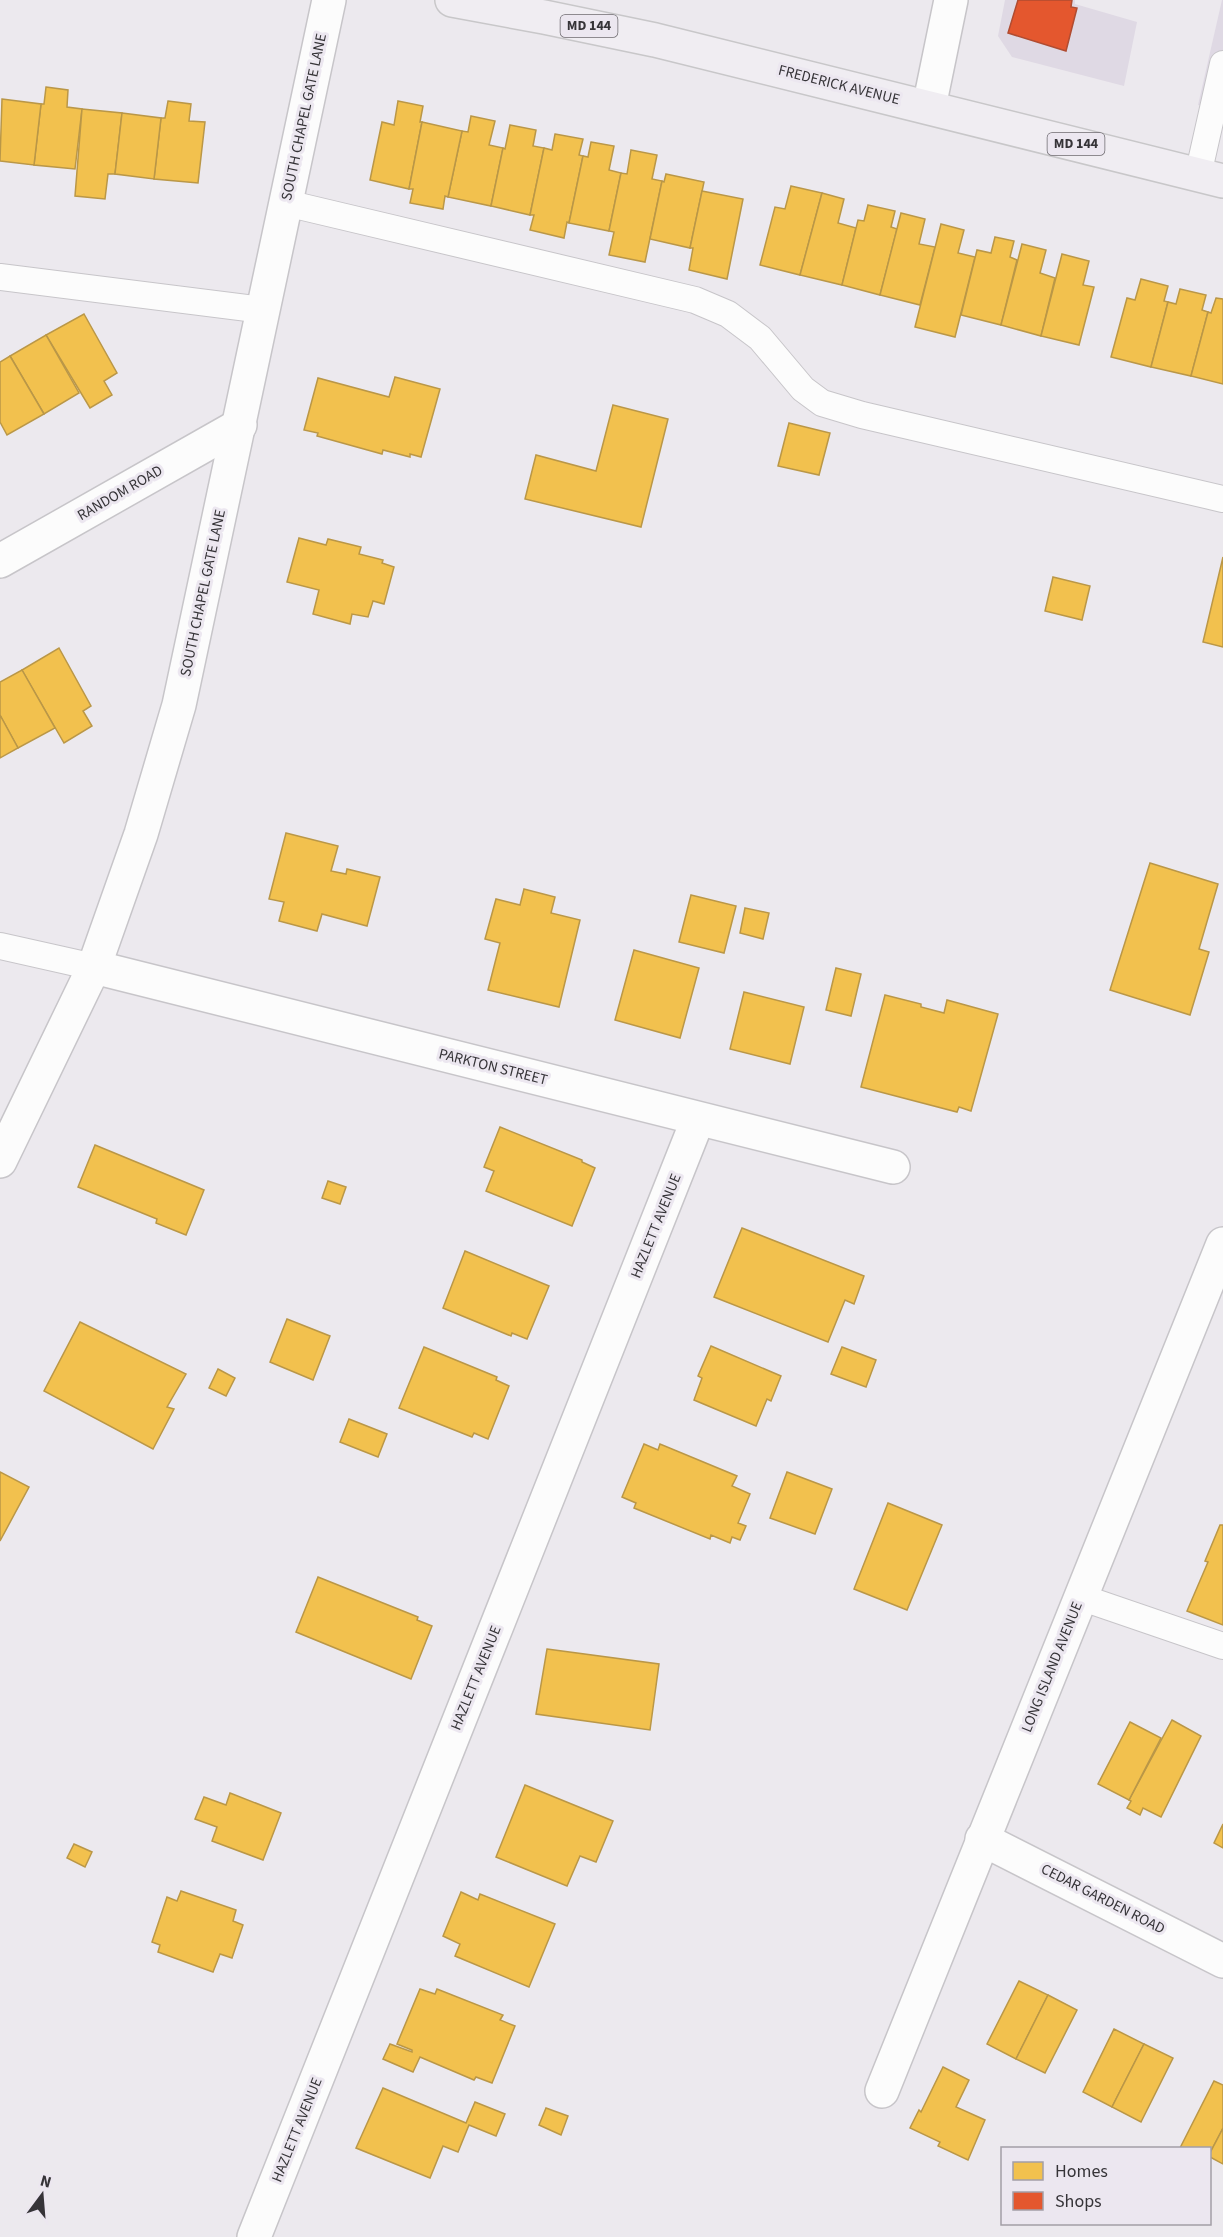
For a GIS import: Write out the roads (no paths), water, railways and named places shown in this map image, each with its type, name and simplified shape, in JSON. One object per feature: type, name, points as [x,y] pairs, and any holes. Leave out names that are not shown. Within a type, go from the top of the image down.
[{"type":"main road","name":"FREDERICK AVENUE","points":[[452,0],[655,40],[1210,178]]},
{"type":"street","name":"SOUTH CHAPEL GATE LANE","points":[[0,1161],[94,968],[141,834],[179,705],[329,0]]},
{"type":"street","points":[[929,107],[951,0]]},
{"type":"street","name":"RANDOM ROAD","points":[[0,561],[240,425]]},
{"type":"street","name":"PARKTON STREET","points":[[94,968],[893,1167]]},
{"type":"street","name":"HAZLETT AVENUE","points":[[254,2237],[698,1119]]},
{"type":"street","name":"LONG ISLAND AVENUE","points":[[882,2091],[1223,1244]]},
{"type":"street","name":"CEDAR GARDEN ROAD","points":[[982,1839],[1223,1961]]},
{"type":"lane","points":[[1210,178],[1223,64]]},
{"type":"lane","points":[[286,203],[695,300],[728,314],[760,338],[803,389],[822,403],[862,416],[1223,500]]},
{"type":"lane","points":[[0,277],[263,310]]},
{"type":"lane","points":[[0,946],[94,968]]},
{"type":"lane","points":[[1080,1597],[1223,1646]]}]
